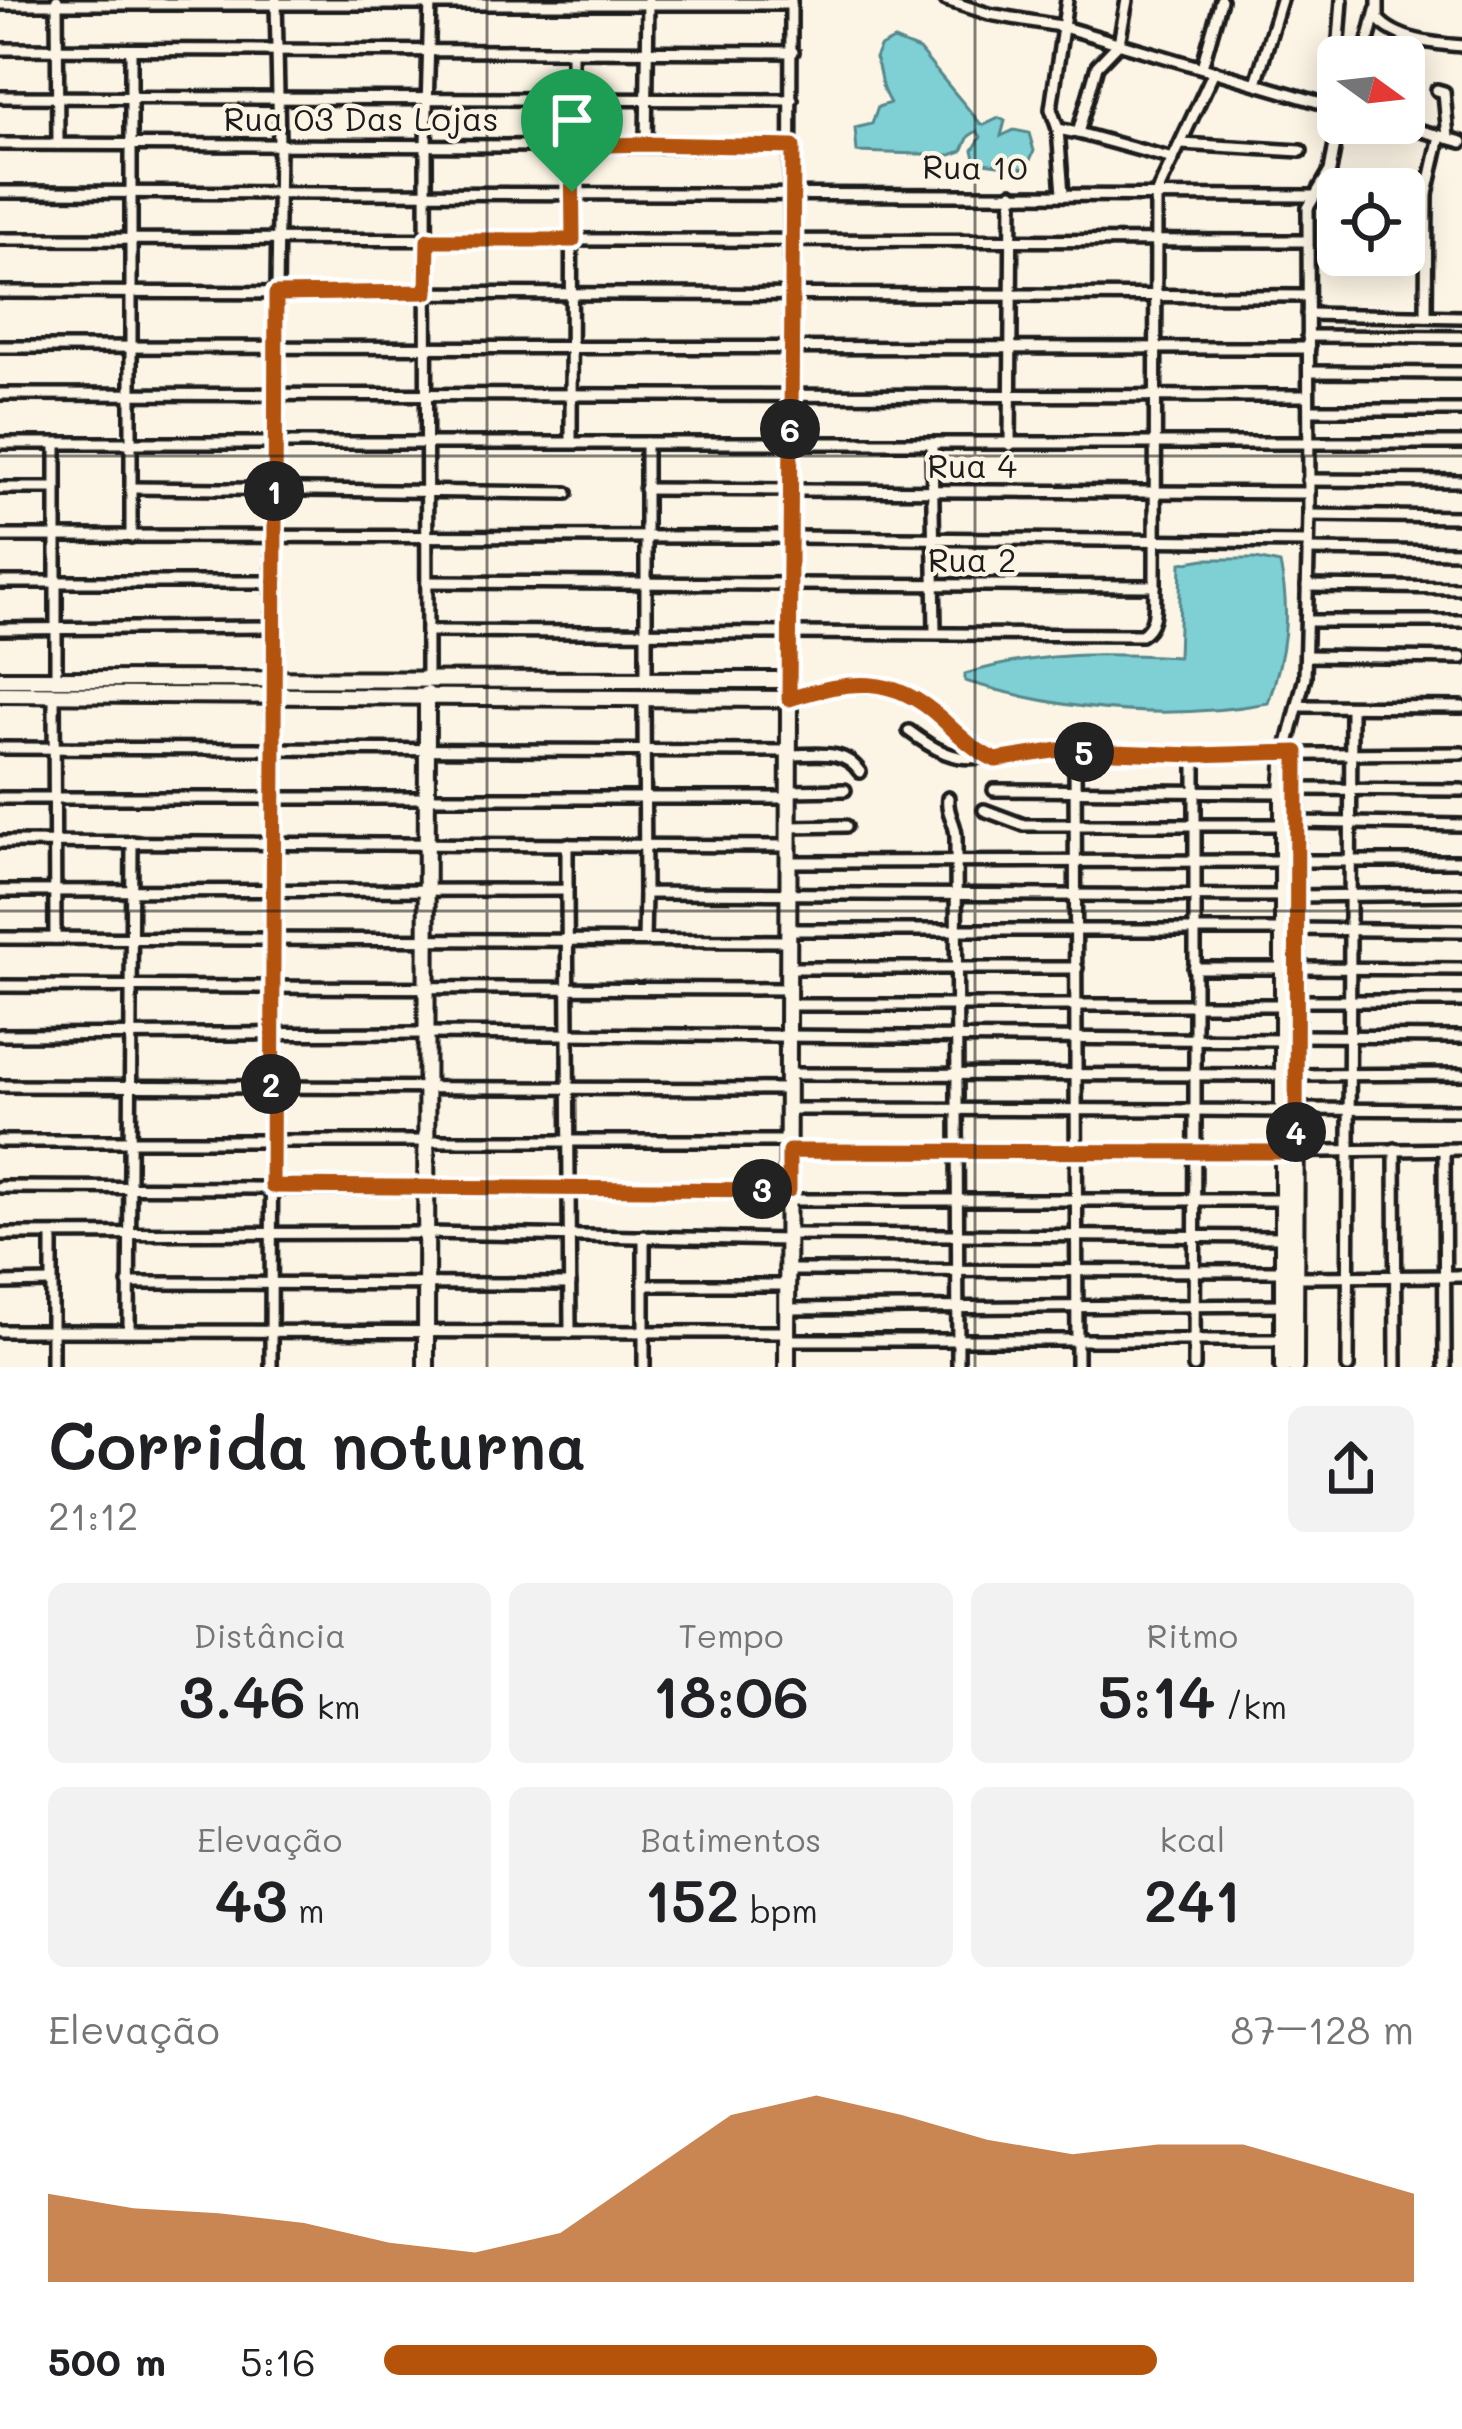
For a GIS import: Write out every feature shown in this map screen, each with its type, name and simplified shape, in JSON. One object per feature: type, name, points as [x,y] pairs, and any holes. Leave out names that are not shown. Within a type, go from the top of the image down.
[{"type":"street","points":[[946,0],[989,14],[1060,26],[1317,102]]},
{"type":"street","points":[[1063,194],[1058,129],[1051,109],[1067,0]]},
{"type":"street","points":[[1078,133],[1096,66],[1119,43],[1126,0]]},
{"type":"street","points":[[1202,67],[1221,0]]},
{"type":"street","points":[[1256,83],[1281,0]]},
{"type":"street","points":[[1340,36],[1342,0]]},
{"type":"street","points":[[646,144],[648,1]]},
{"type":"street","points":[[57,2],[58,144]]},
{"type":"street","points":[[272,1367],[276,2]]},
{"type":"street","points":[[426,1367],[430,2]]},
{"type":"street","points":[[0,4],[791,2],[787,1367]]},
{"type":"street","points":[[1377,5],[1385,27],[1402,35],[1462,46]]},
{"type":"street","points":[[1369,36],[1377,5]]},
{"type":"street","points":[[0,50],[793,52]]},
{"type":"street","points":[[130,50],[131,537]]},
{"type":"street","points":[[572,51],[572,442]]},
{"type":"street","points":[[427,631],[1141,635],[1148,631],[1153,623],[1155,586],[1156,195],[1214,71]]},
{"type":"street","points":[[1426,316],[1427,194],[1444,137],[1444,92],[1437,90]]},
{"type":"street","points":[[0,97],[792,100]]},
{"type":"street","points":[[1058,129],[1173,159]]},
{"type":"street","points":[[1425,132],[1462,142]]},
{"type":"street","name":"Rua 03 Das Lojas","points":[[0,144],[793,147]]},
{"type":"street","points":[[1181,145],[1301,151]]},
{"type":"street","name":"Rua 10","points":[[0,192],[1311,196]]},
{"type":"street","points":[[1295,1367],[1289,1274],[1291,733],[1300,706],[1306,656],[1310,514],[1307,242],[1311,196],[1317,192]]},
{"type":"street","points":[[1010,445],[1012,193]]},
{"type":"street","points":[[0,239],[1307,242]]},
{"type":"street","points":[[0,292],[1309,296]]},
{"type":"street","points":[[1308,314],[1462,317]]},
{"type":"street","points":[[0,347],[1154,349],[1462,338]]},
{"type":"street","points":[[1309,372],[1462,373]]},
{"type":"street","points":[[0,394],[1309,396]]},
{"type":"street","points":[[1309,410],[1462,410]]},
{"type":"street","points":[[0,442],[1462,443]]},
{"type":"street","points":[[646,443],[646,680]]},
{"type":"street","points":[[55,938],[56,444]]},
{"type":"street","points":[[932,444],[935,632]]},
{"type":"street","points":[[1308,481],[1462,481]]},
{"type":"street","points":[[0,488],[56,488]]},
{"type":"street","points":[[131,488],[567,493]]},
{"type":"street","name":"Rua 4","points":[[646,489],[1309,493]]},
{"type":"street","points":[[1310,514],[1462,517]]},
{"type":"street","points":[[0,536],[1154,539],[1462,552]]},
{"type":"street","points":[[0,582],[273,583]]},
{"type":"street","name":"Rua 2","points":[[427,582],[1155,586]]},
{"type":"street","points":[[1307,586],[1462,588]]},
{"type":"street","points":[[1307,621],[1462,621]]},
{"type":"street","points":[[0,629],[274,627]]},
{"type":"street","points":[[1306,656],[1462,658]]},
{"type":"street","points":[[0,679],[55,686],[274,689],[427,698],[789,699],[850,685],[906,691],[986,756]]},
{"type":"street","points":[[274,689],[428,680],[789,680]]},
{"type":"street","points":[[0,694],[55,686]]},
{"type":"street","points":[[644,699],[644,940]]},
{"type":"street","points":[[1300,706],[1462,707]]},
{"type":"street","points":[[1348,1367],[1351,706]]},
{"type":"street","points":[[909,731],[950,756],[972,759],[1075,751],[1462,753]]},
{"type":"street","points":[[0,748],[789,753],[844,755],[860,772]]},
{"type":"street","points":[[1075,751],[1077,1367]]},
{"type":"street","points":[[1194,1367],[1195,755]]},
{"type":"street","points":[[0,798],[645,797],[845,790]]},
{"type":"street","points":[[994,790],[1462,790]]},
{"type":"street","points":[[948,798],[946,811],[956,826],[958,1367]]},
{"type":"street","points":[[984,810],[1024,825],[1462,824]]},
{"type":"street","points":[[789,826],[846,826]]},
{"type":"street","points":[[0,842],[645,845],[956,860],[1462,861]]},
{"type":"street","points":[[129,1330],[132,842]]},
{"type":"street","points":[[567,844],[570,1332]]},
{"type":"street","points":[[0,891],[567,890]]},
{"type":"street","points":[[645,893],[1462,894]]},
{"type":"street","points":[[0,938],[644,940],[956,931],[1462,932]]},
{"type":"street","points":[[789,968],[1077,968]]},
{"type":"street","points":[[1194,968],[1462,969]]},
{"type":"street","points":[[0,986],[568,988],[957,1004],[1462,1000]]},
{"type":"street","points":[[0,1035],[1462,1037]]},
{"type":"street","points":[[0,1086],[568,1088],[958,1073],[1462,1074]]},
{"type":"street","points":[[789,1109],[1462,1110]]},
{"type":"street","points":[[0,1141],[427,1139],[958,1153],[1462,1149]]},
{"type":"street","points":[[1395,1149],[1396,1367]]},
{"type":"street","points":[[1444,1149],[1445,1367]]},
{"type":"street","points":[[1283,1367],[1283,1305],[1289,1274],[1283,1200],[1290,1152]]},
{"type":"street","points":[[0,1187],[427,1186],[1077,1201],[1283,1200]]},
{"type":"street","points":[[0,1234],[1077,1238],[1194,1234],[1283,1238]]},
{"type":"street","points":[[52,1235],[52,1367]]},
{"type":"street","points":[[644,1236],[644,1367]]},
{"type":"street","points":[[644,1285],[789,1277],[1194,1269],[1347,1277],[1462,1276]]},
{"type":"street","points":[[0,1282],[51,1282]]},
{"type":"street","points":[[128,1283],[570,1284]]},
{"type":"street","points":[[789,1309],[1283,1305]]},
{"type":"street","points":[[0,1331],[272,1328],[644,1331],[958,1341],[1283,1340]]},
{"type":"water","points":[[894,40],[919,50],[980,123],[999,118],[1005,121],[1001,136],[1014,130],[1029,133],[1034,151],[1026,169],[976,162],[973,150],[981,137],[977,131],[962,151],[951,155],[857,152],[855,128],[872,124],[878,107],[890,103],[875,58],[880,47]]},
{"type":"water","points":[[1205,559],[1280,564],[1284,634],[1268,703],[1192,711],[1115,710],[1039,700],[965,681],[965,674],[1044,658],[1178,657],[1181,563]]},
{"type":"route","points":[[572,146],[793,147],[789,699],[850,685],[906,691],[996,760],[1059,750],[1195,755],[1297,752],[1296,1152],[789,1151],[789,1190],[272,1186],[276,294],[427,292],[428,240],[573,240],[572,192],[572,146]]}]
